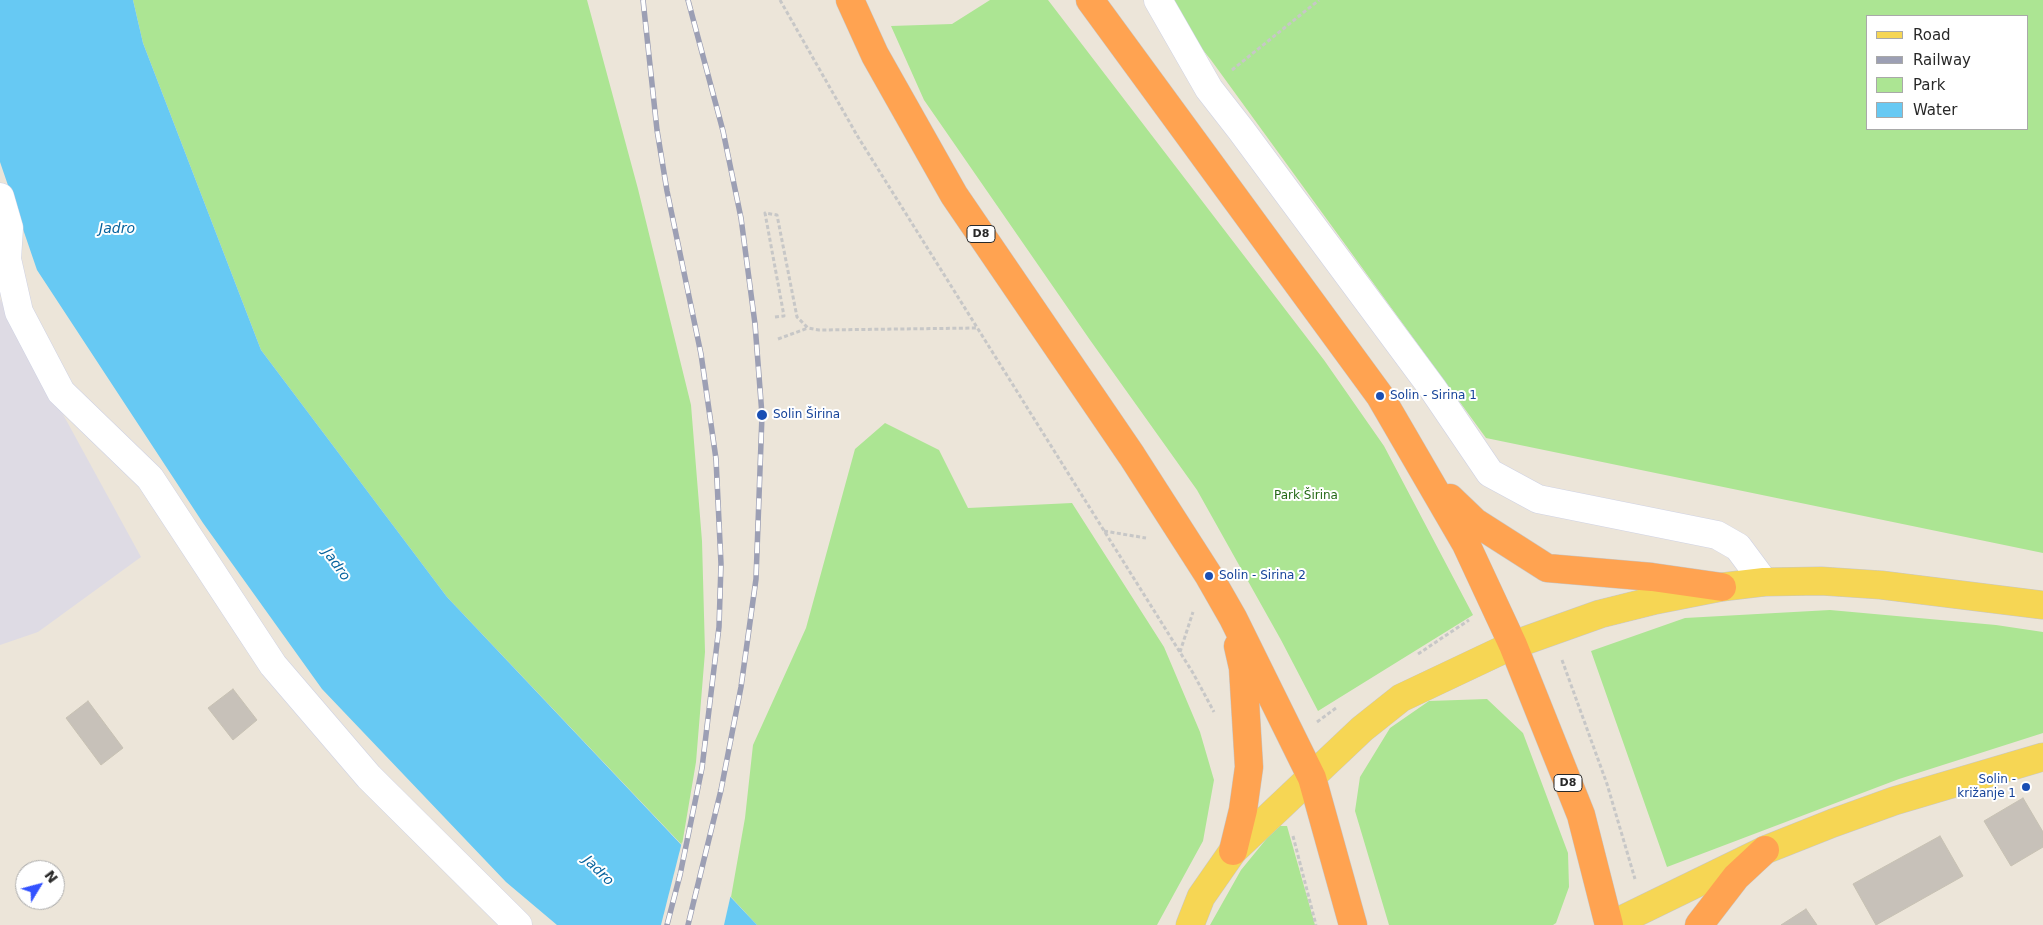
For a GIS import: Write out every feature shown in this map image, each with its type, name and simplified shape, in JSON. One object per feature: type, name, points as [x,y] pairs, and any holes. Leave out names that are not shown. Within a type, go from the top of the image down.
[{"type":"highway","name":"D8","points":[[850,0],[875,55],[954,195],[1132,456],[1209,576],[1233,618],[1312,778],[1353,924]]},
{"type":"highway","name":"D8","points":[[1090,0],[1380,396],[1429,478],[1466,544],[1513,646],[1580,815],[1610,925]]},
{"type":"highway","points":[[1429,478],[1475,522],[1548,568],[1652,576],[1722,587]]},
{"type":"highway","points":[[1233,618],[1242,668],[1249,767],[1243,810],[1233,851]]},
{"type":"highway","points":[[1699,925],[1736,877],[1765,850]]},
{"type":"main road","points":[[1190,925],[1201,897],[1233,851],[1362,729],[1401,698],[1513,646],[1550,632],[1600,614],[1656,600],[1722,587],[1764,582],[1821,581],[1881,585],[2043,605]]},
{"type":"main road","points":[[1610,925],[1765,850],[1894,802],[2043,756]]},
{"type":"street","points":[[1158,0],[1209,89],[1433,389],[1490,473],[1538,499],[1717,535],[1738,548],[1764,582]]},
{"type":"street","points":[[0,197],[9,228],[7,259],[19,312],[61,392],[150,478],[273,665],[369,777],[518,925]]},
{"type":"path","points":[[780,0],[858,137],[1180,652],[1215,715]]},
{"type":"path","points":[[1209,89],[1319,0]]},
{"type":"path","points":[[774,317],[784,316],[765,213],[777,215],[797,318],[808,328]]},
{"type":"path","points":[[778,339],[808,328],[819,330],[977,328]]},
{"type":"path","points":[[1104,531],[1146,538]]},
{"type":"path","points":[[1415,656],[1495,604]]},
{"type":"path","points":[[1180,652],[1193,612]]},
{"type":"path","points":[[1550,632],[1606,784],[1645,908]]},
{"type":"path","points":[[1294,742],[1341,705]]},
{"type":"path","points":[[1285,802],[1316,925]]},
{"type":"shaded area","points":[[0,299],[141,557],[38,632],[0,645]]},
{"type":"green space","points":[[133,0],[587,0],[638,189],[691,405],[702,541],[705,652],[696,762],[682,845],[447,597],[261,350],[143,43]]},
{"type":"green space","name":"Park Širina","points":[[990,0],[1048,0],[1324,360],[1384,446],[1473,615],[1318,711],[1281,640],[1197,490],[1090,340],[924,100],[891,26],[952,24]]},
{"type":"green space","points":[[1163,0],[2043,0],[2043,553],[1486,438],[1211,60]]},
{"type":"green space","points":[[885,423],[939,450],[968,508],[1072,503],[1164,647],[1200,732],[1214,780],[1203,841],[1157,925],[757,925],[731,897],[745,818],[753,745],[806,628],[855,449]]},
{"type":"green space","points":[[1830,610],[1996,625],[2043,632],[2043,733],[1899,779],[1667,867],[1591,651],[1685,618]]},
{"type":"green space","points":[[1487,699],[1523,733],[1568,853],[1569,887],[1556,923],[1553,925],[1389,925],[1355,811],[1360,777],[1390,728],[1429,701]]},
{"type":"green space","points":[[1277,826],[1287,826],[1315,925],[1210,925],[1241,870]]},
{"type":"water","name":"Jadro","points":[[0,0],[133,0],[143,43],[261,350],[447,597],[757,925],[557,925],[506,882],[322,689],[203,523],[37,270],[0,162]]},
{"type":"pier","points":[[682,842],[731,894],[724,925],[661,925]]},
{"type":"building","points":[[233,689],[257,720],[233,740],[208,708]]},
{"type":"building","points":[[88,701],[123,748],[101,765],[66,718]]},
{"type":"building","points":[[2023,798],[2043,832],[2043,847],[2011,866],[1984,821]]},
{"type":"building","points":[[1940,836],[1963,876],[1876,925],[1853,884]]},
{"type":"building","points":[[1806,909],[1817,925],[1781,925]]},
{"type":"railway","points":[[643,0],[657,130],[667,191],[701,354],[716,459],[721,564],[719,627],[702,768],[680,875],[667,925]]},
{"type":"railway","points":[[688,0],[723,131],[741,218],[755,324],[762,415],[756,579],[741,687],[721,790],[688,925]]},
{"type":"place","name":"Solin - Sirina 1","points":[[1380,396]]},
{"type":"place","name":"Solin Širina","points":[[762,415]]},
{"type":"place","name":"Solin - Sirina 2","points":[[1209,576]]},
{"type":"place","name":"Solin - križanje 1","points":[[2026,787]]}]
